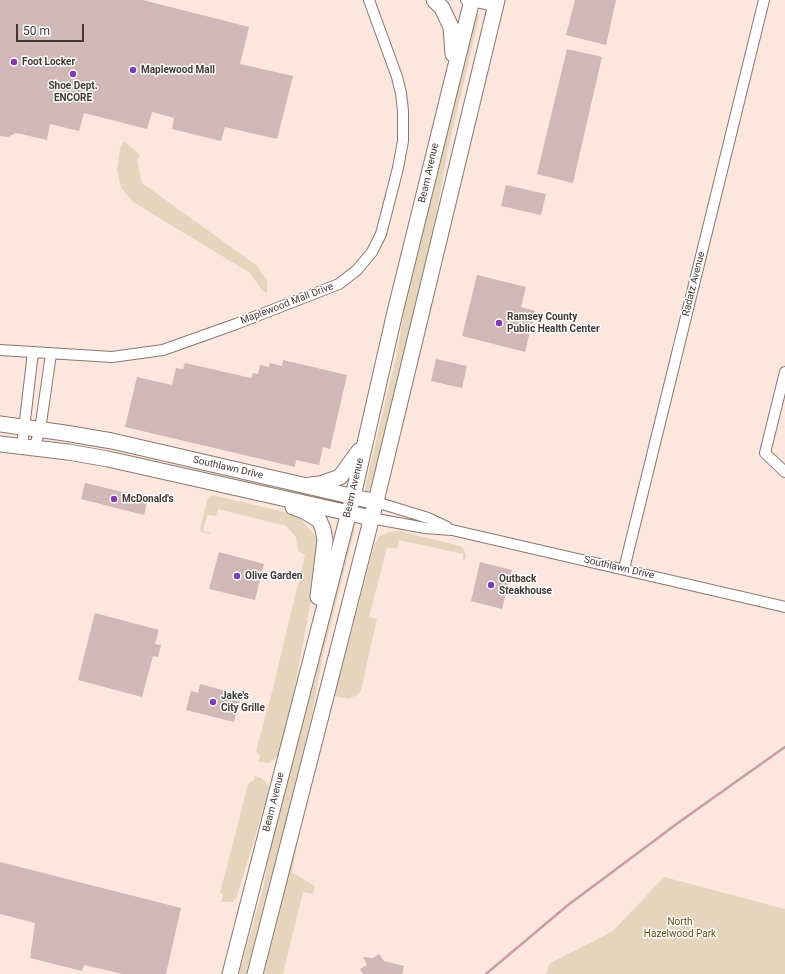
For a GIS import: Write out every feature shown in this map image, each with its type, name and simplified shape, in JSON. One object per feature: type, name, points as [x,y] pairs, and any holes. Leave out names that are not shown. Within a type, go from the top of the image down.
[{"type":"street","name":"Maplewood Mall Drive","points":[[0,350],[112,357],[163,350],[339,284],[357,270],[372,252],[381,234],[398,168],[403,141],[403,111],[401,93],[397,77],[369,0]]},
{"type":"street","points":[[434,0],[442,8],[451,26],[454,69]]},
{"type":"street","points":[[255,974],[376,502],[496,3],[470,0]]},
{"type":"street","name":"Beam Avenue","points":[[230,974],[353,496],[364,443],[470,0]]},
{"type":"street","name":"Radatz Avenue","points":[[624,569],[764,0]]},
{"type":"street","points":[[28,447],[24,428],[33,352]]},
{"type":"street","points":[[28,447],[40,430],[51,354]]},
{"type":"street","points":[[785,372],[765,453],[785,472]]},
{"type":"street","name":"Southlawn Drive","points":[[0,424],[112,441],[353,496],[428,518],[452,530]]},
{"type":"street","points":[[306,486],[320,484],[340,477],[364,443]]},
{"type":"street","name":"Southlawn Drive","points":[[0,444],[68,452],[108,459],[371,518],[425,528],[452,530],[785,607]]},
{"type":"street","points":[[247,490],[274,502],[304,511],[319,520],[323,529],[325,540],[310,659]]},
{"type":"street","points":[[226,974],[234,958]]},
{"type":"green space","points":[[477,11],[479,17],[449,145],[435,221],[372,485],[365,494],[366,483],[397,353],[408,286]]},
{"type":"green space","points":[[124,141],[140,155],[137,160],[142,183],[256,265],[267,280],[267,293],[262,290],[250,273],[133,202],[121,188],[117,170],[120,148]]},
{"type":"green space","points":[[212,495],[297,515],[317,538],[320,539],[321,546],[294,692],[278,756],[269,763],[259,762],[260,755],[256,751],[272,692],[305,555],[298,551],[296,537],[286,526],[218,509],[216,516],[207,515],[203,531],[211,533],[202,532],[200,529],[205,509],[208,498]]},
{"type":"green space","points":[[354,521],[355,528],[323,655],[311,720],[289,808],[246,974],[239,974],[264,884],[276,811],[348,529]]},
{"type":"green space","points":[[399,531],[463,547],[466,556],[465,560],[463,560],[463,554],[399,540],[397,549],[387,547],[369,617],[377,619],[361,690],[357,695],[348,699],[332,695],[350,638],[374,545],[379,537],[388,532]]},
{"type":"green space","points":[[255,776],[262,778],[269,786],[269,791],[237,896],[233,902],[221,902],[223,895],[220,893],[248,784],[254,780]]},
{"type":"green space","points":[[295,835],[299,835],[292,872],[315,886],[313,894],[303,892],[283,974],[264,974],[278,919],[292,842]]},
{"type":"green space","name":"North Hazelwood Park","points":[[664,877],[785,909],[785,974],[546,974],[549,964],[613,931]]},
{"type":"building","name":"Maplewood Mall","points":[[0,0],[143,0],[249,27],[240,64],[293,76],[277,139],[225,127],[221,141],[172,129],[174,118],[152,112],[147,129],[84,113],[79,131],[50,124],[47,140],[16,133],[8,137],[0,136]]},
{"type":"building","points":[[575,0],[616,0],[606,45],[566,35]]},
{"type":"building","points":[[567,49],[602,57],[573,183],[537,174]]},
{"type":"building","points":[[506,185],[546,194],[541,215],[501,206]]},
{"type":"building","name":"Ramsey County Public Health Center","points":[[477,275],[526,287],[521,307],[535,311],[525,352],[462,336]]},
{"type":"building","points":[[436,359],[467,366],[462,388],[431,381]]},
{"type":"building","points":[[283,360],[347,375],[330,449],[323,447],[319,465],[296,460],[295,467],[125,427],[137,377],[172,385],[176,368],[183,369],[185,363],[251,378],[253,373],[258,374],[260,365],[269,367],[270,363],[282,366]]},
{"type":"building","name":"McDonald's","points":[[85,483],[148,498],[144,515],[81,499]]},
{"type":"building","name":"Olive Garden","points":[[219,552],[264,564],[255,600],[209,589]]},
{"type":"building","name":"Outback Steakhouse","points":[[480,562],[512,570],[502,609],[471,601]]},
{"type":"building","points":[[95,613],[159,630],[155,644],[161,645],[158,657],[153,656],[142,697],[78,680]]},
{"type":"building","name":"Jake's City Grille","points":[[200,684],[241,695],[234,722],[186,710],[191,691],[198,693]]},
{"type":"building","points":[[0,862],[181,908],[166,974],[123,974],[84,965],[82,971],[30,958],[35,923],[0,914]]},
{"type":"building","points":[[379,954],[384,961],[404,966],[402,974],[363,974],[360,969],[367,965],[363,957],[373,958]]},
{"type":"waterway","points":[[486,974],[568,905],[682,820],[785,747]]},
{"type":"place","name":"Foot Locker","points":[[14,62]]},
{"type":"place","name":"Maplewood Mall","points":[[133,70]]},
{"type":"place","name":"Shoe Dept. ENCORE","points":[[73,74]]},
{"type":"place","name":"Ramsey County Public Health Center","points":[[499,323]]},
{"type":"place","name":"McDonald's","points":[[114,499]]},
{"type":"place","name":"Olive Garden","points":[[237,576]]},
{"type":"place","name":"Outback Steakhouse","points":[[491,585]]},
{"type":"place","name":"Jake's City Grille","points":[[213,702]]}]
